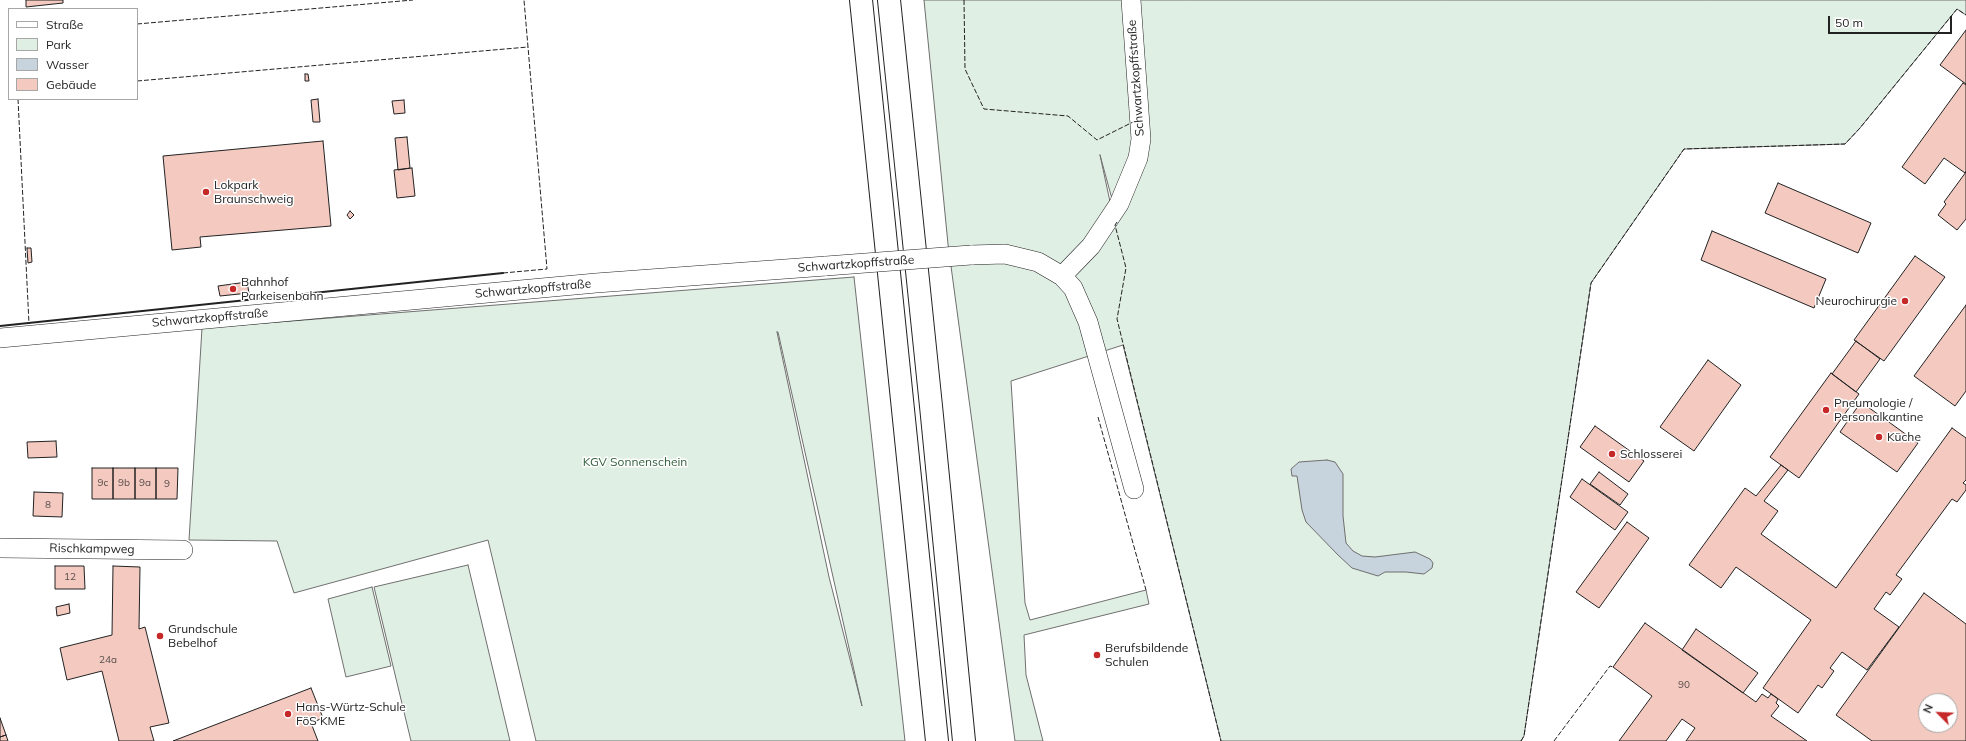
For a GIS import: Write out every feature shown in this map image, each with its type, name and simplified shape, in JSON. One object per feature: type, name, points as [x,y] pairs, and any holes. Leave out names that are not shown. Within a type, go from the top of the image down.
[{"type":"highway","points":[[861,0],[936,741]]},
{"type":"highway","points":[[889,0],[964,737]]},
{"type":"street","name":"Schwartzkopffstraße","points":[[1062,276],[1091,246],[1114,210],[1130,180],[1138,158],[1141,139],[1131,0]]},
{"type":"street","name":"Schwartzkopffstraße","points":[[0,338],[437,297],[971,255],[1005,254],[1038,262],[1062,276],[1073,288],[1088,322],[1134,489]]},
{"type":"street","name":"Rischkampweg","points":[[0,548],[183,550]]},
{"type":"green space","points":[[924,0],[1966,0],[1966,15],[1957,9],[1860,128],[1845,144],[1684,149],[1591,283],[1524,736],[1521,741],[1221,741],[1123,345],[1011,381],[1025,603],[1030,620],[1146,590],[1149,604],[1024,635],[1026,675],[1043,741],[1015,741],[948,244]],"holes":[[[1100,155],[1118,221],[1115,225]]]},
{"type":"green space","name":"KGV Sonnenschein","points":[[854,277],[905,741],[536,741],[488,540],[294,593],[277,541],[189,540],[202,328]],"holes":[[[778,332],[862,706],[829,577]]]},
{"type":"green space","points":[[468,565],[510,741],[411,741],[374,587]]},
{"type":"green space","points":[[372,587],[391,666],[346,677],[328,599]]},
{"type":"water","points":[[1327,460],[1335,462],[1343,474],[1343,516],[1346,543],[1353,551],[1362,556],[1375,557],[1415,552],[1430,559],[1433,563],[1432,568],[1424,574],[1385,572],[1378,576],[1352,568],[1338,555],[1306,522],[1302,510],[1297,476],[1292,476],[1291,469],[1299,462]]},
{"type":"building","points":[[26,0],[63,0],[63,3],[26,7]]},
{"type":"building","points":[[1966,30],[1966,84],[1940,65]]},
{"type":"building","points":[[305,74],[308,74],[309,81],[305,81]]},
{"type":"building","points":[[1963,83],[1966,85],[1966,171],[1965,173],[1944,158],[1925,184],[1902,167]]},
{"type":"building","points":[[318,99],[320,122],[313,122],[311,100]]},
{"type":"building","points":[[404,100],[405,113],[394,114],[392,101]]},
{"type":"building","points":[[407,137],[410,168],[398,170],[395,138]]},
{"type":"building","name":"Lokpark Braunschweig","points":[[323,141],[331,226],[200,237],[201,247],[172,250],[163,156]]},
{"type":"building","points":[[412,168],[415,196],[397,198],[394,170]]},
{"type":"building","points":[[1966,172],[1966,219],[1957,230],[1938,215],[1946,204],[1944,202]]},
{"type":"building","points":[[1778,183],[1871,223],[1858,253],[1765,213]]},
{"type":"building","points":[[350,211],[354,215],[350,219],[347,215]]},
{"type":"building","points":[[1712,231],[1826,279],[1814,308],[1701,260]]},
{"type":"building","points":[[27,248],[31,248],[32,262],[28,263]]},
{"type":"building","name":"Neurochirurgie","points":[[1915,256],[1945,277],[1884,361],[1854,340]]},
{"type":"building","name":"Bahnhof Parkeisenbahn","points":[[247,282],[249,293],[220,296],[218,286]]},
{"type":"building","points":[[1966,305],[1966,391],[1955,406],[1914,376]]},
{"type":"building","points":[[1856,341],[1880,359],[1856,392],[1832,374]]},
{"type":"building","points":[[1708,360],[1741,385],[1694,451],[1660,427]]},
{"type":"building","name":"Pneumologie / Personalkantine","points":[[1831,373],[1859,394],[1799,478],[1770,457]]},
{"type":"building","name":"Küche","points":[[1861,402],[1918,443],[1897,472],[1840,432]]},
{"type":"building","name":"Schlosserei","points":[[1595,426],[1644,461],[1629,482],[1580,447]]},
{"type":"building","points":[[1952,428],[1966,438],[1966,480],[1963,483],[1966,485],[1966,490],[1957,502],[1952,499],[1896,575],[1902,579],[1890,595],[1886,592],[1874,609],[1899,627],[1867,670],[1842,652],[1830,668],[1834,671],[1822,688],[1818,685],[1798,713],[1763,688],[1811,620],[1736,567],[1721,588],[1689,565],[1745,488],[1756,496],[1781,465],[1788,470],[1764,501],[1778,511],[1761,534],[1836,588]]},
{"type":"building","points":[[56,441],[57,457],[28,458],[27,442]]},
{"type":"building","points":[[92,468],[113,468],[113,499],[92,499]]},
{"type":"building","points":[[113,468],[135,468],[135,499],[113,499]]},
{"type":"building","points":[[135,468],[156,468],[156,499],[135,499]]},
{"type":"building","points":[[156,468],[178,468],[177,499],[156,499]]},
{"type":"building","points":[[1599,472],[1628,494],[1620,505],[1590,484]]},
{"type":"building","points":[[1582,479],[1628,512],[1615,530],[1570,497]]},
{"type":"building","points":[[34,492],[63,493],[62,517],[33,516]]},
{"type":"building","points":[[1627,522],[1649,538],[1599,608],[1576,592]]},
{"type":"building","points":[[55,566],[84,566],[85,589],[55,589]]},
{"type":"building","points":[[113,566],[140,567],[139,629],[145,627],[169,723],[150,727],[154,741],[119,741],[102,671],[67,680],[60,648],[112,635]]},
{"type":"building","points":[[1924,593],[1966,624],[1966,741],[1872,741],[1836,715]]},
{"type":"building","points":[[69,604],[70,613],[57,616],[56,607]]},
{"type":"building","points":[[1645,623],[1756,702],[1762,694],[1768,698],[1771,694],[1778,699],[1776,703],[1779,706],[1771,716],[1807,741],[1686,741],[1695,728],[1682,719],[1666,741],[1619,741],[1652,696],[1613,667]]},
{"type":"building","points":[[1696,629],[1758,673],[1743,693],[1682,650]]},
{"type":"building","name":"Hans-Würtz-Schule FöS KME","points":[[311,688],[323,718],[311,723],[318,741],[173,741]]},
{"type":"building","points":[[0,718],[6,735],[0,737]]},
{"type":"building","points":[[6,735],[8,741],[0,741],[0,737]]},
{"type":"fence","points":[[138,24],[413,0]]},
{"type":"fence","points":[[138,81],[528,47],[524,0]]},
{"type":"fence","points":[[964,0],[965,69],[984,109],[1068,116],[1097,140],[1133,122]]},
{"type":"fence","points":[[1521,741],[1524,736],[1591,283],[1684,149],[1845,144],[1860,128],[1957,9],[1966,15]]},
{"type":"fence","points":[[503,273],[547,269],[528,47]]},
{"type":"fence","points":[[18,100],[29,324]]},
{"type":"fence","points":[[1117,222],[1115,225],[1126,268],[1117,319],[1221,741]]},
{"type":"fence","points":[[1098,417],[1146,590]]},
{"type":"fence","points":[[1554,741],[1610,666],[1613,667]]},
{"type":"wall","points":[[0,326],[503,273]]},
{"type":"place","name":"Lokpark Braunschweig","points":[[206,192]]},
{"type":"place","name":"Bahnhof Parkeisenbahn","points":[[233,289]]},
{"type":"place","name":"Neurochirurgie","points":[[1905,301]]},
{"type":"place","name":"Pneumologie / Personalkantine","points":[[1826,410]]},
{"type":"place","name":"Küche","points":[[1879,437]]},
{"type":"place","name":"Schlosserei","points":[[1612,454]]},
{"type":"place","name":"Grundschule Bebelhof","points":[[160,636]]},
{"type":"place","name":"Berufsbildende Schulen","points":[[1097,655]]},
{"type":"place","name":"Hans-Würtz-Schule FöS KME","points":[[288,714]]}]
